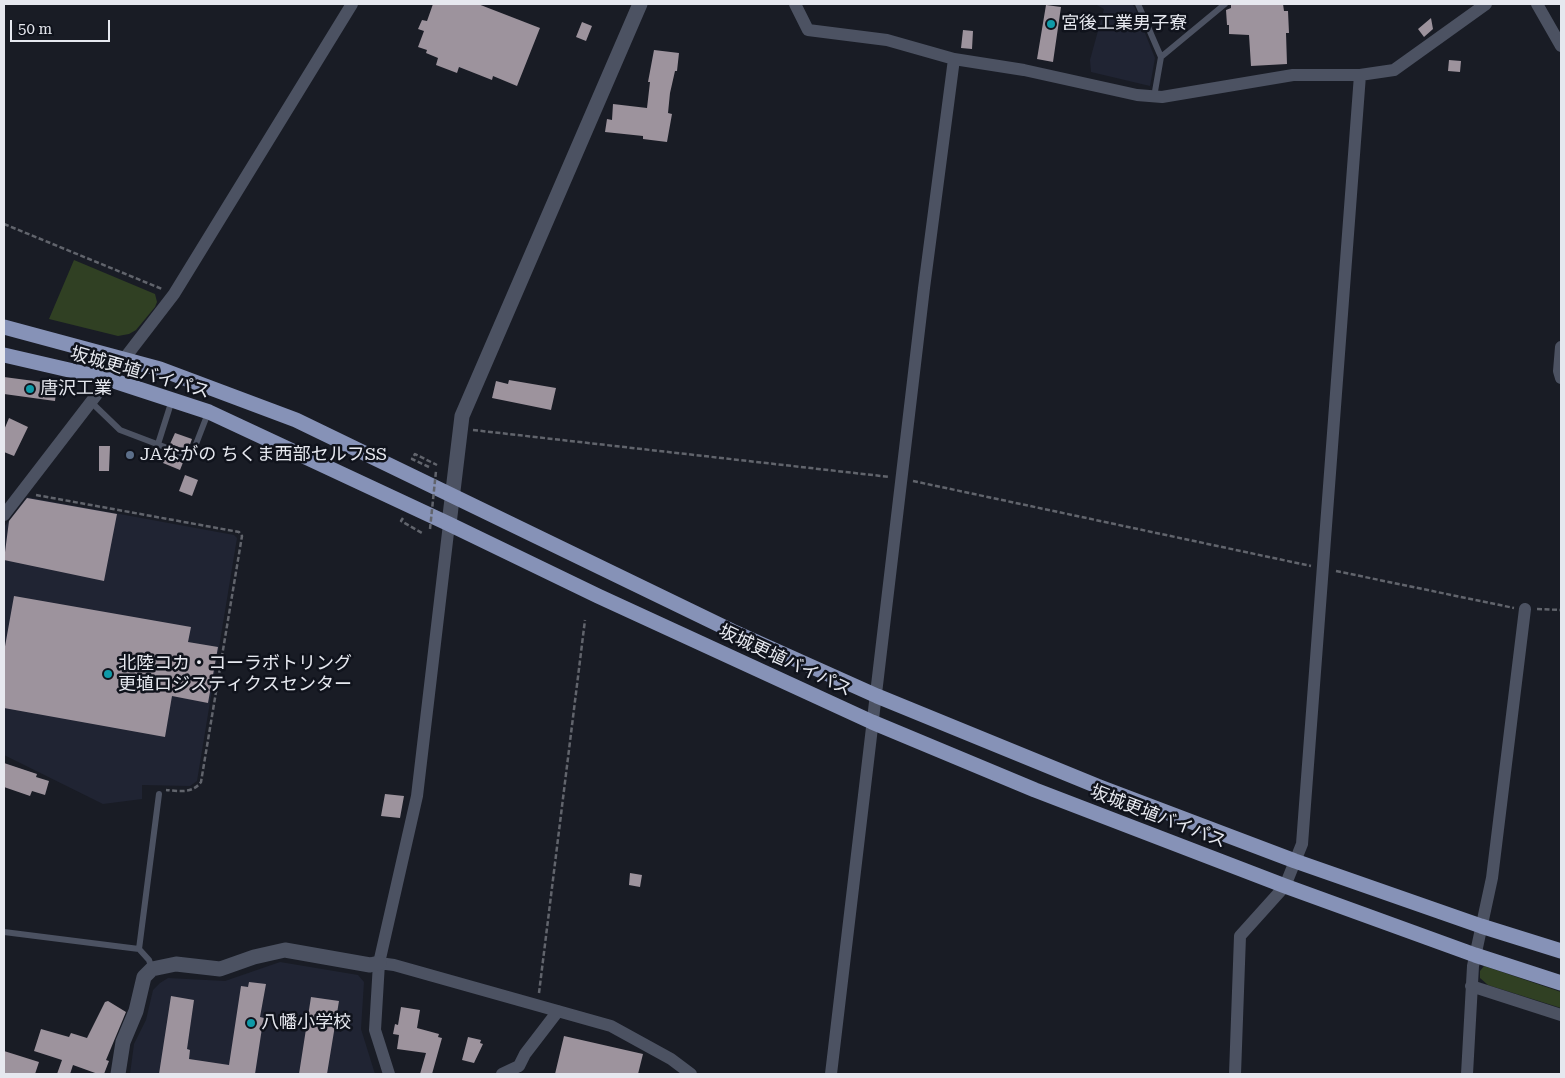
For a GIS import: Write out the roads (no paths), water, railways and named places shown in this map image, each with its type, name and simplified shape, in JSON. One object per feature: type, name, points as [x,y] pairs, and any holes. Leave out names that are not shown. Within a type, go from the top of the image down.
[{"type":"highway","name":"坂城更埴バイパス","points":[[4,327],[160,369],[296,420],[732,631],[877,696],[1097,786],[1295,860],[1482,926],[1561,951]]},
{"type":"highway","name":"坂城更埴バイパス","points":[[4,355],[108,379],[173,398],[208,412],[449,524],[598,596],[872,722],[1035,790],[1285,886],[1475,955],[1561,983]]},
{"type":"street","points":[[4,515],[108,379],[126,359],[174,294],[352,4]]},
{"type":"street","points":[[388,1074],[375,1030],[379,963],[417,796],[459,428],[462,416],[640,4]]},
{"type":"street","points":[[795,4],[808,30],[887,40],[954,59],[1162,97],[1293,75],[1360,75],[1394,70],[1486,4]]},
{"type":"street","points":[[1537,4],[1561,46]]},
{"type":"street","points":[[830,1074],[954,59]]},
{"type":"street","points":[[1235,1074],[1240,936],[1285,886],[1302,844],[1360,75]]},
{"type":"street","points":[[1561,347],[1559,371],[1561,378]]},
{"type":"street","points":[[1467,1074],[1471,986],[1475,955],[1492,878],[1525,609]]},
{"type":"street","points":[[118,1074],[123,1042],[136,1011],[144,977],[152,969],[176,964],[220,969],[254,957],[285,950],[370,965],[379,963],[394,965],[611,1026],[671,1058],[691,1074]]},
{"type":"street","points":[[1471,986],[1561,1015]]},
{"type":"street","points":[[502,1074],[521,1070],[525,1054],[558,1011]]},
{"type":"lane","points":[[1138,4],[1161,57],[1154,96]]},
{"type":"lane","points":[[1161,57],[1225,4]]},
{"type":"lane","points":[[158,444],[173,398]]},
{"type":"lane","points":[[91,402],[120,430],[191,457],[208,412]]},
{"type":"lane","points":[[140,949],[159,794]]},
{"type":"lane","points":[[4,932],[140,949],[149,960],[152,969]]},
{"type":"place","name":"宮後工業男子寮","points":[[1051,24]]},
{"type":"place","name":"唐沢工業","points":[[30,389]]},
{"type":"place","name":"JAながの ちくま西部セルフSS","points":[[130,455]]},
{"type":"place","name":"北陸コカ・コーラボトリング 更埴ロジスティクスセンター","points":[[108,674]]},
{"type":"place","name":"八幡小学校","points":[[251,1023]]}]
